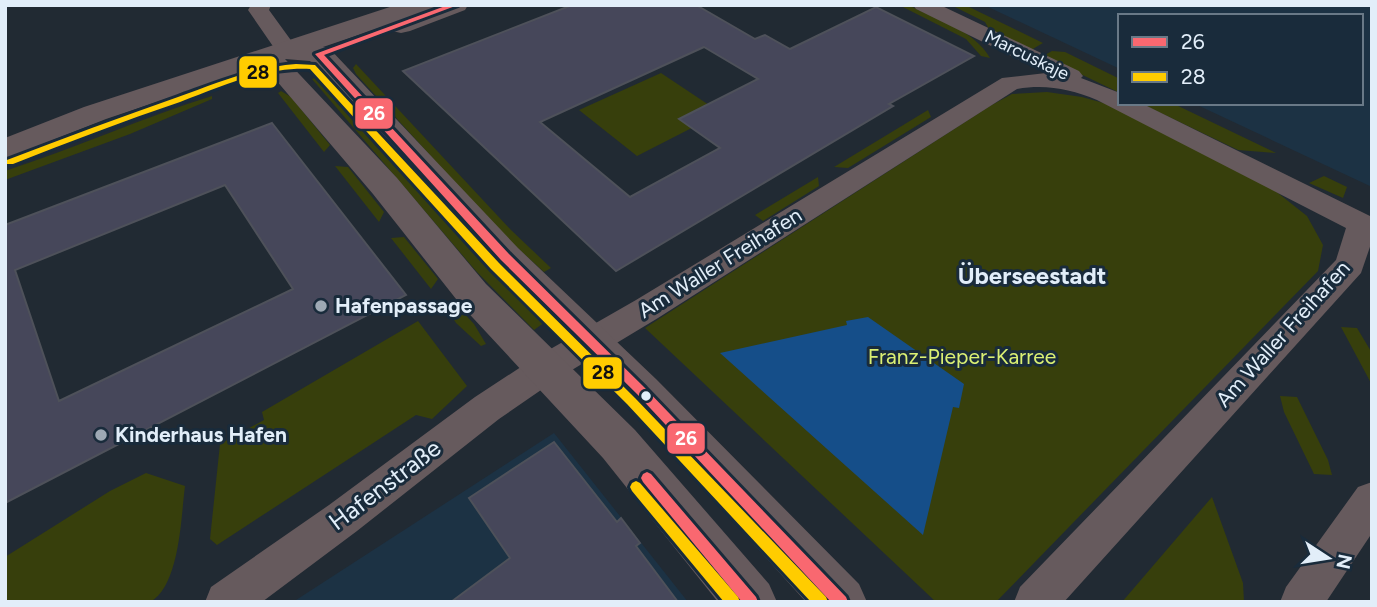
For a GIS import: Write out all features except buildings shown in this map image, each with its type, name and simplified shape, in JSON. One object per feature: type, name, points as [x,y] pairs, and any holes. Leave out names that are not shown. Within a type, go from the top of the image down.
[{"type":"street","points":[[261,5],[258,10],[283,58],[385,187],[473,294],[619,444],[751,602]]},
{"type":"street","points":[[5,149],[38,137],[99,123],[422,5]]},
{"type":"street","points":[[283,58],[319,54],[456,5]]},
{"type":"street","name":"Marcuskaje","points":[[923,5],[1054,66],[1090,88]]},
{"type":"street","name":"Marcuskaje","points":[[962,24],[994,50],[1010,83]]},
{"type":"street","points":[[319,54],[505,257],[592,342],[841,602]]},
{"type":"street","name":"Am Waller Freihafen","points":[[545,369],[1010,83],[1033,78],[1072,81],[1118,102]]},
{"type":"street","name":"Am Waller Freihafen","points":[[1035,602],[1350,265],[1367,227],[1125,105]]},
{"type":"street","name":"Hafenstraße","points":[[226,602],[343,518],[487,408],[545,369]]},
{"type":"street","points":[[1301,602],[1372,500]]},
{"type":"shaded area","points":[[984,5],[1372,5],[1372,187],[1197,105],[1363,105],[1363,14],[1118,14],[1118,68]]},
{"type":"shaded area","points":[[554,433],[688,602],[293,602]]},
{"type":"green space","points":[[899,5],[908,5],[954,26],[983,48],[990,58],[981,56],[966,39]]},
{"type":"green space","points":[[951,5],[965,5],[1043,43],[1031,50],[989,29],[985,22]]},
{"type":"green space","points":[[1052,51],[1065,52],[1118,78],[1118,92],[1043,56]]},
{"type":"green space","points":[[356,64],[511,230],[551,268],[544,272],[503,235],[356,74],[353,68]]},
{"type":"green space","points":[[661,73],[721,113],[637,156],[579,110]]},
{"type":"green space","points":[[322,75],[485,264],[545,322],[534,330],[476,271],[312,79]]},
{"type":"green space","points":[[281,91],[291,97],[330,145],[324,152],[278,93]]},
{"type":"green space","name":"Franz-Pieper-Karree","points":[[1047,92],[1107,104],[1269,186],[1307,216],[1323,245],[1318,271],[996,602],[936,602],[645,328],[990,106],[1012,94]]},
{"type":"green space","points":[[212,96],[212,99],[130,134],[5,180],[5,171]]},
{"type":"green space","points":[[1144,105],[1176,105],[1276,153],[1238,150]]},
{"type":"green space","points":[[928,110],[931,117],[848,168],[834,167]]},
{"type":"green space","points":[[335,166],[348,167],[384,212],[379,222]]},
{"type":"green space","points":[[1324,176],[1347,187],[1343,198],[1309,183]]},
{"type":"green space","points":[[818,177],[819,186],[763,221],[755,215]]},
{"type":"green space","points":[[404,237],[438,279],[431,289],[391,238]]},
{"type":"green space","points":[[446,307],[459,308],[474,324],[486,344],[481,346],[456,323]]},
{"type":"green space","points":[[418,321],[467,386],[432,419],[416,415],[217,545],[210,539],[220,444],[264,420],[262,412]]},
{"type":"green space","points":[[1341,327],[1357,328],[1372,353],[1372,385]]},
{"type":"green space","points":[[1280,396],[1297,397],[1328,460],[1332,475],[1314,474],[1284,412]]},
{"type":"green space","points":[[146,473],[185,486],[177,549],[168,581],[160,594],[150,602],[5,602],[5,557],[110,491]]},
{"type":"green space","points":[[1212,497],[1243,583],[1244,602],[1122,602]]},
{"type":"water","points":[[868,317],[964,384],[959,408],[953,407],[923,535],[720,353],[847,325],[846,321]]},
{"type":"transit line","name":"26","points":[[455,5],[319,54],[505,257],[641,391],[841,602]]},
{"type":"transit line","name":"28","points":[[10,162],[249,74],[281,67],[312,67],[495,266],[631,401],[821,602]]},
{"type":"transit line","name":"26","points":[[647,478],[751,602]]},
{"type":"transit line","name":"28","points":[[636,487],[733,602]]},
{"type":"place","name":"Hafenpassage","points":[[321,306]]},
{"type":"place","name":"Kinderhaus Hafen","points":[[101,435]]},
{"type":"district","name":"Überseestadt","points":[[1032,276]]}]
